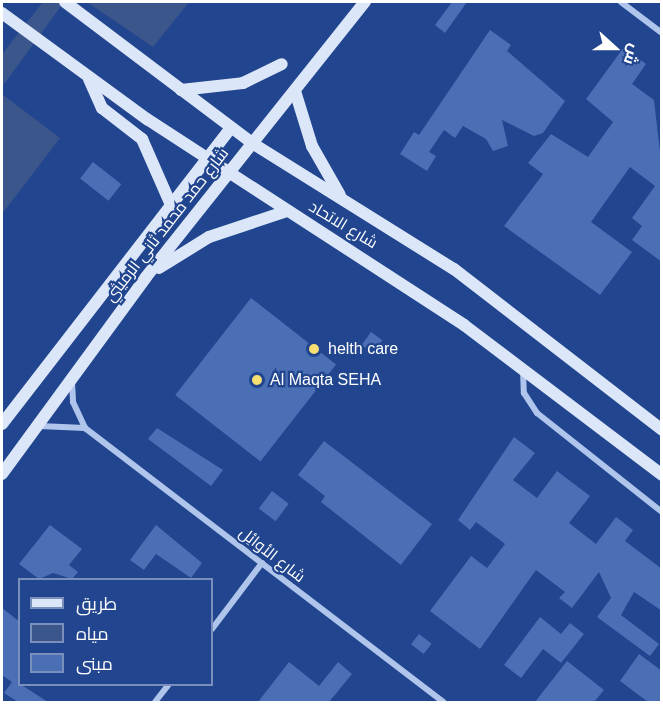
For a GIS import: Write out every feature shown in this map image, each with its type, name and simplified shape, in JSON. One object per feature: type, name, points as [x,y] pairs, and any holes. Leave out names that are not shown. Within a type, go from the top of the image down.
[{"type":"main road","name":"شارع الاتحاد","points":[[65,2],[252,143],[454,269],[662,430]]},
{"type":"main road","name":"شارع حمد محمد ثاني الرميثي","points":[[2,474],[72,382],[146,277],[365,2]]},
{"type":"main road","name":"شارع الاتحاد","points":[[2,13],[89,79],[206,158],[287,211],[372,261],[523,369],[662,475]]},
{"type":"main road","points":[[180,90],[243,83],[282,64]]},
{"type":"main road","points":[[89,79],[102,108],[142,139],[171,205]]},
{"type":"main road","points":[[295,91],[312,146],[344,201]]},
{"type":"main road","name":"شارع حمد محمد ثاني الرميثي","points":[[2,424],[231,128]]},
{"type":"main road","points":[[146,277],[209,237],[287,211]]},
{"type":"street","points":[[621,2],[662,33]]},
{"type":"street","points":[[523,369],[524,393],[537,413],[662,512]]},
{"type":"street","name":"شارع الأوائِل","points":[[72,382],[73,402],[85,428],[443,702]]},
{"type":"street","points":[[38,426],[85,428]]},
{"type":"street","points":[[213,628],[262,563]]},
{"type":"street","points":[[155,702],[167,686]]},
{"type":"water","points":[[43,2],[64,2],[2,87],[2,54]]},
{"type":"water","points":[[87,2],[189,2],[153,47]]},
{"type":"water","points":[[2,94],[60,138],[2,214]]},
{"type":"building","points":[[452,2],[467,2],[445,33],[435,25]]},
{"type":"building","points":[[490,30],[511,45],[507,51],[565,101],[543,133],[534,136],[502,120],[508,146],[493,151],[486,139],[463,126],[455,138],[444,130],[429,152],[436,156],[427,171],[400,154],[414,132],[419,135]]},
{"type":"building","points":[[624,47],[646,64],[632,84],[654,100],[662,169],[662,262],[632,240],[642,226],[632,218],[655,186],[630,167],[591,222],[632,252],[600,295],[504,226],[543,174],[528,163],[551,134],[588,157],[613,122],[586,99]]},
{"type":"building","points":[[93,162],[121,184],[108,201],[80,179]]},
{"type":"building","name":"Al Maqta SEHA","points":[[251,298],[336,364],[260,461],[175,395]]},
{"type":"building","points":[[371,332],[382,340],[373,353],[362,345]]},
{"type":"building","points":[[157,428],[223,470],[211,486],[148,439]]},
{"type":"building","points":[[514,437],[535,453],[513,480],[537,498],[557,471],[590,496],[569,523],[596,544],[616,517],[633,530],[625,541],[662,569],[662,611],[634,592],[621,615],[659,644],[650,656],[597,617],[611,598],[599,572],[572,608],[559,598],[565,592],[536,570],[480,649],[430,611],[471,556],[487,568],[505,544],[476,522],[470,530],[458,520]]},
{"type":"building","points":[[324,441],[432,524],[401,565],[321,502],[325,496],[298,475]]},
{"type":"building","points":[[272,491],[289,504],[276,521],[259,509]]},
{"type":"building","points":[[50,525],[82,549],[69,565],[78,572],[73,578],[53,573],[38,578],[19,564]]},
{"type":"building","points":[[156,525],[202,563],[191,578],[156,554],[144,570],[130,560]]},
{"type":"building","points":[[2,608],[18,620],[18,686],[23,686],[48,702],[18,702],[4,693],[12,682],[2,675]]},
{"type":"building","points":[[540,617],[561,634],[570,623],[584,634],[561,663],[543,649],[521,678],[504,665]]},
{"type":"building","points":[[419,634],[432,644],[424,654],[411,644]]},
{"type":"building","points":[[639,654],[662,671],[662,702],[648,702],[620,681]]},
{"type":"building","points":[[567,661],[604,690],[594,702],[535,702]]},
{"type":"building","points":[[289,662],[319,686],[338,662],[352,674],[329,702],[258,702]]},
{"type":"place","name":"helth care","points":[[314,349]]},
{"type":"place","name":"Al Maqta SEHA","points":[[257,380]]}]
